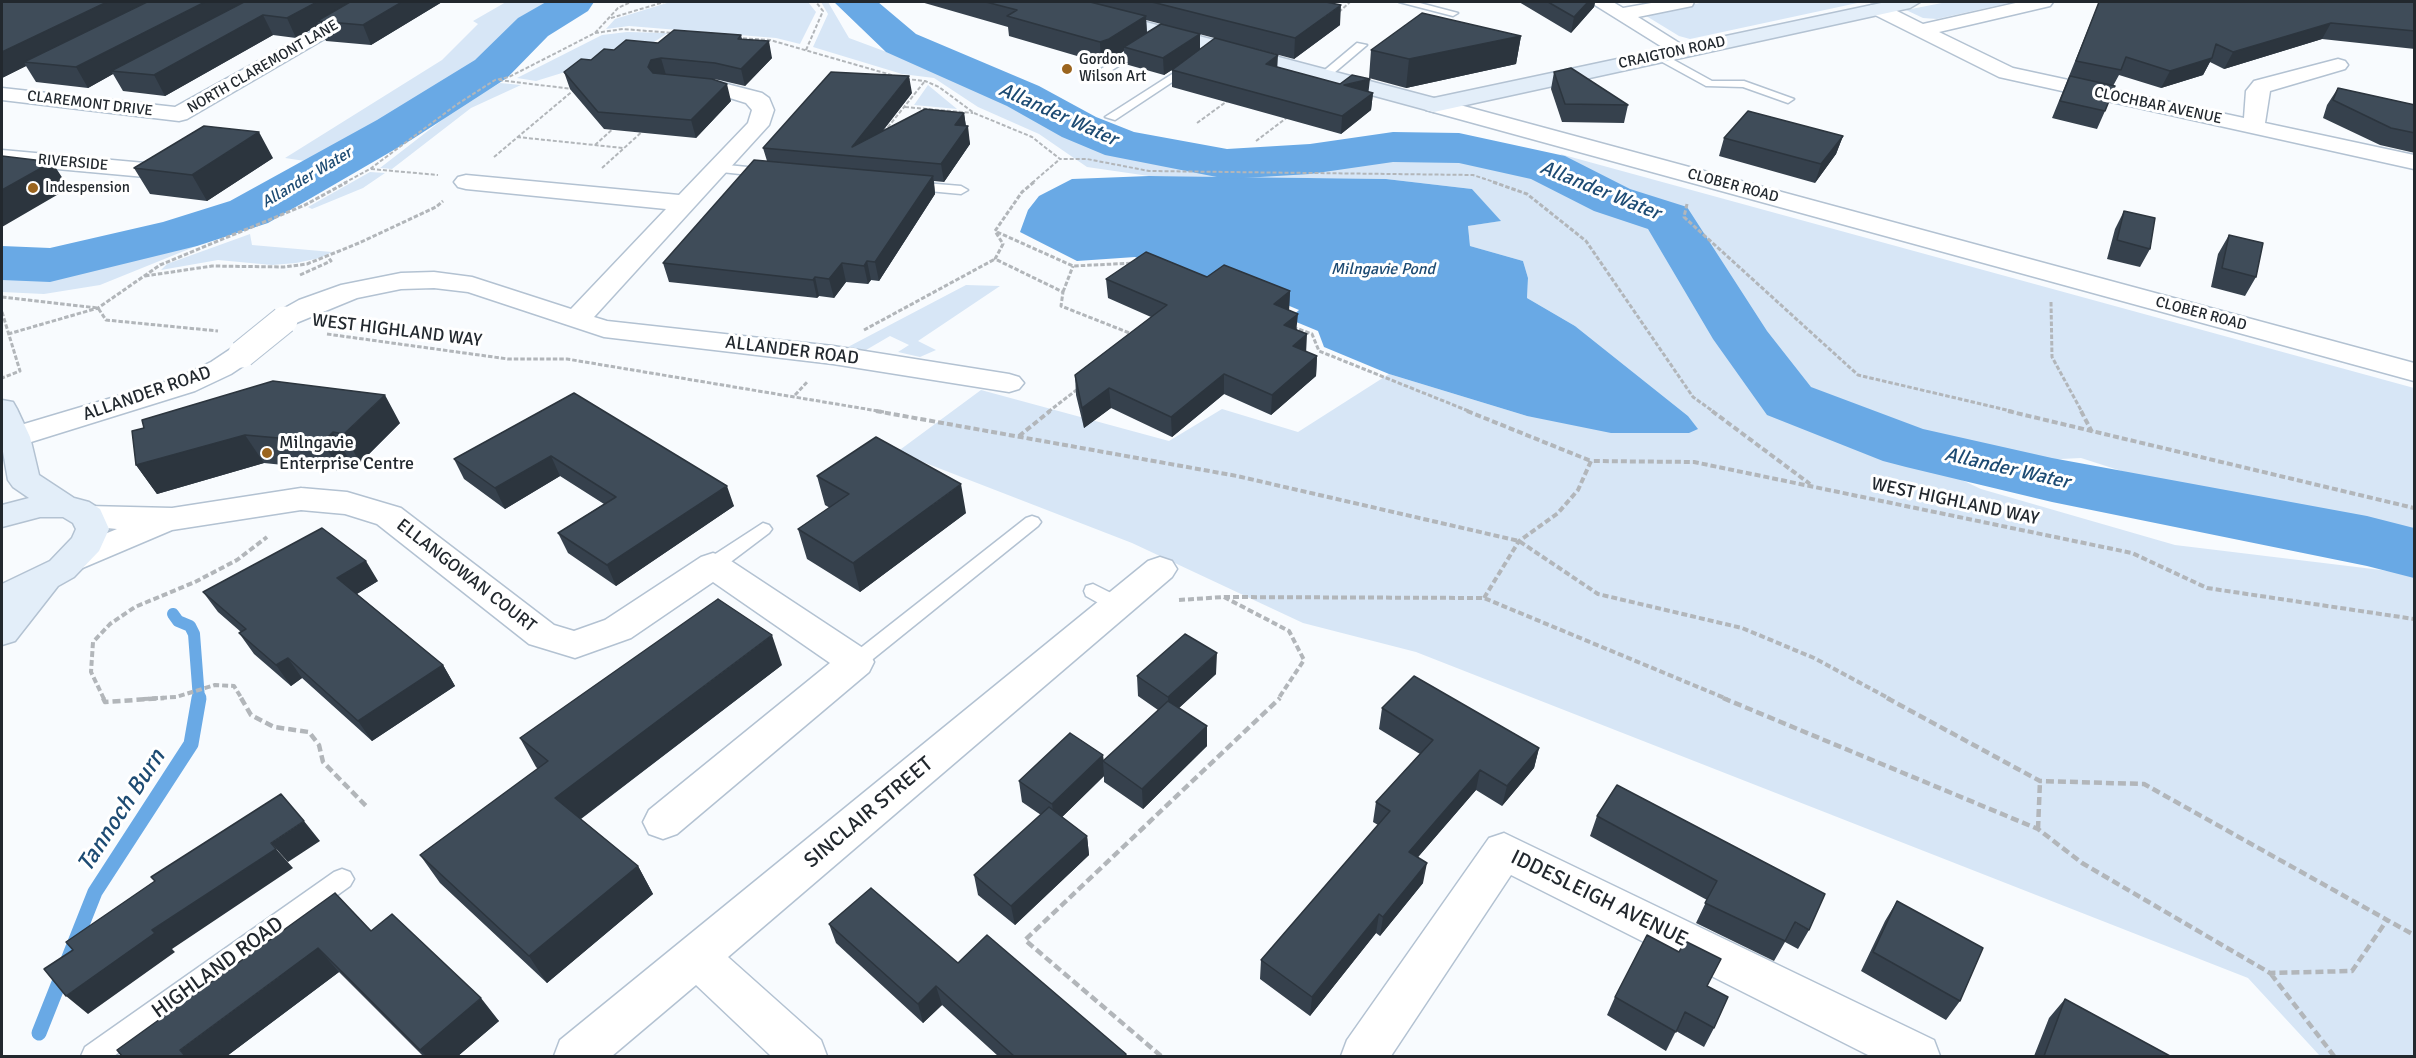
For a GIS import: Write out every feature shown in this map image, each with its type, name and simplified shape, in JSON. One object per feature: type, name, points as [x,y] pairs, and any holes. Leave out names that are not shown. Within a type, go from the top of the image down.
[{"type":"street","name":"NORTH CLAREMONT LANE","points":[[179,114],[378,2]]},
{"type":"street","name":"CLOBER ROAD","points":[[1050,2],[2415,372]]},
{"type":"street","points":[[1600,2],[1682,51]]},
{"type":"street","points":[[1621,14],[1685,2]]},
{"type":"street","name":"CRAIGTON ROAD","points":[[1434,105],[1910,2]]},
{"type":"street","points":[[1921,30],[2043,2]]},
{"type":"street","name":"CLOCHBAR AVENUE","points":[[1878,9],[2006,73],[2415,162]]},
{"type":"street","points":[[2254,126],[2257,91],[2262,86],[2338,65]]},
{"type":"street","points":[[2,89],[22,79]]},
{"type":"street","points":[[576,320],[758,125],[763,110],[761,104],[754,98],[719,88],[666,83]]},
{"type":"street","points":[[80,103],[112,86]]},
{"type":"street","name":"CLAREMONT DRIVE","points":[[2,94],[179,114]]},
{"type":"street","name":"RIVERSIDE","points":[[2,157],[146,170]]},
{"type":"street","points":[[456,179],[685,203]]},
{"type":"street","name":"ALLANDER ROAD","points":[[15,437],[186,385],[221,368],[233,343],[309,306],[350,291],[401,281],[434,280],[472,285],[604,329],[819,354],[1009,383]]},
{"type":"street","points":[[2,410],[15,437],[24,480],[75,511],[92,529],[87,543],[2,632]]},
{"type":"street","points":[[2,504],[24,480]]},
{"type":"street","name":"ELLANGOWAN COURT","points":[[75,511],[172,519],[301,499],[346,503],[389,516],[542,635],[575,645],[618,629],[713,565]]},
{"type":"street","points":[[2,516],[40,506],[75,511]]},
{"type":"street","name":"ELLANGOWAN COURT","points":[[61,568],[172,519]]},
{"type":"street","points":[[663,822],[856,663],[713,565]]},
{"type":"street","points":[[2,597],[61,568]]},
{"type":"street","name":"SINCLAIR STREET","points":[[577,1056],[697,957],[1106,598],[1160,569]]},
{"type":"street","name":"IDDESLEIGH AVENUE","points":[[1364,1056],[1504,851],[1917,1056]]},
{"type":"street","points":[[697,957],[804,1056]]},
{"type":"lane","points":[[1404,2],[1453,13]]},
{"type":"lane","points":[[1098,75],[1165,32]]},
{"type":"lane","points":[[1324,76],[1360,45]]},
{"type":"lane","points":[[1111,117],[1217,47]]},
{"type":"lane","points":[[1659,56],[1710,84],[1744,84],[1788,99]]},
{"type":"lane","points":[[717,168],[777,174]]},
{"type":"lane","points":[[903,185],[961,189]]},
{"type":"lane","points":[[856,663],[1032,522]]},
{"type":"lane","points":[[713,565],[763,529]]},
{"type":"lane","name":"HIGHLAND ROAD","points":[[94,1056],[342,879]]},
{"type":"path","points":[[595,33],[618,8],[632,2]]},
{"type":"path","points":[[609,18],[664,2]]},
{"type":"path","points":[[806,50],[823,11],[816,2]]},
{"type":"path","points":[[1332,17],[1350,2]]},
{"type":"path","points":[[8,334],[98,308],[160,265],[305,205],[370,169],[456,105],[495,80],[509,77],[595,33],[623,29],[673,33]]},
{"type":"path","points":[[729,37],[770,40],[904,79],[925,81],[939,87],[974,113],[1032,137],[1060,159],[1087,159],[1149,171],[1473,175],[1527,194],[1586,241],[1693,397],[1810,484]]},
{"type":"path","points":[[495,80],[586,90]]},
{"type":"path","points":[[896,133],[884,132],[925,81]]},
{"type":"path","points":[[1197,123],[1232,98]]},
{"type":"path","points":[[905,107],[974,113]]},
{"type":"path","points":[[1256,141],[1290,115]]},
{"type":"path","points":[[882,119],[894,120]]},
{"type":"path","points":[[595,145],[617,126]]},
{"type":"path","points":[[574,193],[645,129]]},
{"type":"path","points":[[517,137],[624,148]]},
{"type":"path","points":[[995,231],[1022,192],[1060,159]]},
{"type":"path","points":[[370,169],[456,179]]},
{"type":"path","points":[[1695,176],[1684,218],[1858,375],[2415,507]]},
{"type":"path","points":[[819,354],[995,259],[1003,244],[995,231]]},
{"type":"path","points":[[995,231],[1073,266],[1134,262],[1142,265]]},
{"type":"path","points":[[144,276],[212,266],[284,267],[328,257]]},
{"type":"path","points":[[995,259],[1063,292]]},
{"type":"path","points":[[1073,266],[1063,292],[1061,306],[1141,338]]},
{"type":"path","points":[[2,297],[98,308],[106,320],[233,343]]},
{"type":"path","points":[[2050,300],[2052,357],[2092,432]]},
{"type":"path","points":[[2,312],[20,371],[2,378]]},
{"type":"path","points":[[1285,323],[1312,334],[1318,351],[1591,461],[1578,490],[1558,513],[1520,541],[1484,598]]},
{"type":"path","name":"WEST HIGHLAND WAY","points":[[322,334],[355,336],[508,359],[567,359],[795,396],[1237,476],[1520,541]]},
{"type":"path","points":[[1018,436],[1080,387]]},
{"type":"path","name":"WEST HIGHLAND WAY","points":[[1591,461],[1694,462],[1810,484],[2132,553],[2207,588],[2415,619]]},
{"type":"path","points":[[301,499],[286,522],[237,560],[195,582],[135,607],[110,624],[93,642],[91,672],[105,702],[176,697],[214,685],[234,686],[251,715],[274,727],[309,732],[319,745],[323,762],[368,808]]},
{"type":"path","points":[[1520,541],[1598,594],[1742,628],[1814,658],[2040,781],[2144,783],[2415,936]]},
{"type":"path","points":[[1161,1056],[1025,940],[1282,696],[1304,660],[1289,631],[1224,597]]},
{"type":"path","points":[[1106,598],[1484,598],[2038,829],[2082,863],[2270,973],[2334,1056]]},
{"type":"path","points":[[2038,829],[2040,781]]},
{"type":"path","points":[[2270,973],[2352,971],[2387,920]]},
{"type":"shaded area","points":[[506,2],[557,2],[482,64],[325,164],[285,158],[442,60],[478,24],[473,21]]},
{"type":"shaded area","points":[[670,2],[808,2],[816,12],[800,44],[776,38],[629,26],[606,29],[615,19]]},
{"type":"shaded area","points":[[821,2],[828,2],[849,38],[986,89],[1090,139],[1155,158],[1226,166],[1313,163],[1396,152],[1463,157],[1544,177],[1645,224],[1773,403],[1917,459],[1981,489],[2175,545],[2414,574],[2414,1056],[2320,1056],[2248,978],[1416,652],[1303,623],[1132,543],[897,452],[981,390],[1169,441],[1222,409],[1298,432],[1389,374],[1527,416],[1697,429],[1688,416],[1575,326],[1527,298],[1528,278],[1523,261],[1470,246],[1468,226],[1500,221],[1472,189],[1386,179],[1149,176],[1087,167],[1039,134],[978,107],[934,78],[902,74],[813,47],[828,14]]},
{"type":"shaded area","points":[[1705,2],[1862,2],[1690,39],[1679,36],[1643,14]]},
{"type":"shaded area","points":[[1947,2],[2013,2],[1937,19],[1923,18],[1906,10]]},
{"type":"shaded area","points":[[627,32],[668,33],[646,47],[536,81],[517,78],[602,35]]},
{"type":"shaded area","points":[[500,83],[521,85],[471,108],[392,169],[380,168],[460,106]]},
{"type":"shaded area","points":[[928,85],[957,109],[914,105]]},
{"type":"shaded area","points":[[1560,154],[2414,388],[2414,535],[2224,504],[2081,458],[2001,462],[1816,405],[1673,219],[1605,190]]},
{"type":"shaded area","points":[[370,172],[385,173],[363,188],[312,209],[308,207]]},
{"type":"shaded area","points":[[251,224],[100,285],[44,294],[2,292],[2,270],[69,267]]},
{"type":"shaded area","points":[[250,234],[252,245],[332,252],[320,258],[296,263],[272,265],[218,260],[161,270],[167,264]]},
{"type":"shaded area","points":[[966,285],[1000,286],[918,341],[936,350],[920,357],[898,352],[909,345],[890,336],[866,350],[846,348]]},
{"type":"water","name":"Milngavie Pond","points":[[1149,176],[1386,179],[1472,189],[1501,221],[1468,226],[1470,246],[1523,261],[1528,278],[1527,298],[1575,326],[1688,416],[1698,429],[1689,433],[1611,433],[1527,416],[1389,374],[1324,347],[1318,331],[1289,319],[1299,310],[1223,278],[1210,288],[1135,257],[1077,261],[1020,232],[1028,210],[1039,196],[1072,179]]},
{"type":"building","points":[[2,2],[107,2],[2,52]]},
{"type":"building","points":[[147,2],[205,2],[76,67],[24,62]]},
{"type":"building","points":[[244,2],[317,2],[287,18],[263,15],[154,75],[111,71]]},
{"type":"building","points":[[350,2],[402,2],[363,25],[317,21]]},
{"type":"building","points":[[986,2],[1090,2],[1146,16],[1109,39],[1100,42],[1007,16],[1017,10]]},
{"type":"building","points":[[1152,2],[1326,2],[1341,5],[1295,38]]},
{"type":"building","points":[[1548,2],[1588,2],[1574,17]]},
{"type":"building","points":[[2099,2],[2415,2],[2415,31],[2331,23],[2233,52],[2216,44],[2212,58],[2170,71],[2126,57],[2121,70],[2076,61]]},
{"type":"building","points":[[1422,13],[1521,36],[1409,59],[1371,50]]},
{"type":"building","points":[[1161,24],[1200,34],[1163,58],[1124,47]]},
{"type":"building","points":[[674,30],[741,35],[738,39],[769,41],[741,69],[715,63],[661,58],[651,60],[648,67],[653,73],[712,79],[727,84],[691,120],[598,112],[564,72],[581,59],[591,60],[604,49],[614,50],[626,40],[658,43]]},
{"type":"building","points":[[1215,38],[1278,55],[1266,64],[1340,84],[1352,75],[1370,79],[1344,85],[1373,93],[1342,116],[1172,70]]},
{"type":"building","points":[[1571,68],[1628,105],[1565,104],[1554,72]]},
{"type":"building","points":[[831,72],[909,76],[852,147],[925,109],[964,113],[955,125],[968,126],[941,164],[763,148]]},
{"type":"building","points":[[2070,76],[2115,86],[2105,111],[2060,101]]},
{"type":"building","points":[[2338,88],[2415,105],[2415,133],[2391,128],[2333,100]]},
{"type":"building","points":[[1748,111],[1843,136],[1821,164],[1724,138]]},
{"type":"building","points":[[204,126],[259,132],[192,175],[134,168]]},
{"type":"building","points":[[2,156],[52,162],[2,190]]},
{"type":"building","points":[[754,160],[933,176],[875,262],[867,261],[864,266],[842,263],[829,279],[815,277],[813,280],[663,263]]},
{"type":"building","points":[[2124,211],[2155,218],[2150,249],[2117,240]]},
{"type":"building","points":[[2229,235],[2263,243],[2256,277],[2222,268]]},
{"type":"building","points":[[1146,252],[1207,277],[1224,265],[1290,291],[1274,304],[1298,314],[1284,325],[1307,334],[1293,346],[1317,356],[1272,395],[1224,374],[1171,417],[1109,388],[1082,408],[1075,375],[1167,305],[1106,279]]},
{"type":"building","points":[[273,381],[385,395],[344,434],[333,432],[323,442],[245,435],[136,465],[132,431],[144,428],[142,420]]},
{"type":"building","points":[[574,393],[727,486],[607,565],[558,533],[616,497],[551,456],[495,488],[454,459]]},
{"type":"building","points":[[876,437],[961,484],[853,563],[798,529],[849,494],[817,476]]},
{"type":"building","points":[[322,528],[366,561],[337,578],[443,665],[358,721],[288,658],[276,665],[239,633],[246,629],[203,592]]},
{"type":"building","points":[[718,599],[772,635],[555,798],[638,866],[529,956],[420,855],[548,761],[520,738]]},
{"type":"building","points":[[1185,634],[1217,653],[1168,697],[1137,676]]},
{"type":"building","points":[[1414,676],[1539,748],[1507,786],[1480,770],[1409,852],[1427,863],[1383,917],[1379,914],[1312,997],[1261,960],[1390,811],[1376,802],[1433,740],[1382,708]]},
{"type":"building","points":[[1168,701],[1207,726],[1142,789],[1103,761]]},
{"type":"building","points":[[1070,733],[1103,755],[1052,804],[1019,781]]},
{"type":"building","points":[[1617,785],[1825,894],[1809,930],[1795,922],[1785,941],[1705,903],[1717,881],[1597,816]]},
{"type":"building","points":[[281,794],[304,821],[271,843],[276,849],[152,930],[155,933],[66,996],[44,969],[73,950],[66,942],[155,881],[151,877]]},
{"type":"building","points":[[1049,807],[1087,836],[1011,906],[974,875]]},
{"type":"building","points":[[871,888],[958,963],[987,935],[1126,1054],[1125,1056],[1014,1056],[936,986],[918,1004],[829,924]]},
{"type":"building","points":[[335,893],[371,931],[392,914],[481,998],[420,1050],[318,948],[180,1050],[185,1056],[122,1056],[117,1050]]},
{"type":"building","points":[[1897,901],[1983,948],[1960,1001],[1873,952]]},
{"type":"building","points":[[1647,935],[1679,952],[1685,941],[1721,959],[1707,986],[1728,997],[1714,1028],[1685,1012],[1676,1032],[1615,997]]},
{"type":"building","points":[[2065,999],[2170,1056],[2044,1056]]},
{"type":"waterway","name":"Allander Water","points":[[2,263],[50,265],[178,235],[249,212],[394,130],[491,69],[533,27],[574,2]]},
{"type":"waterway","name":"Allander Water","points":[[854,2],[901,43],[1023,96],[1079,127],[1122,145],[1227,164],[1310,159],[1393,147],[1459,148],[1547,167],[1612,200],[1668,218],[1743,339],[1789,401],[1906,446],[2052,480],[2367,541],[2414,553]]},
{"type":"waterway","name":"Tannoch Burn","points":[[173,614],[178,621],[190,626],[194,634],[199,698]]},
{"type":"waterway","name":"Tannoch Burn","points":[[39,1033],[95,892],[191,744],[199,698]]},
{"type":"place","name":"Gordon Wilson Art","points":[[1067,69]]},
{"type":"place","name":"Indespension","points":[[33,188]]},
{"type":"place","name":"Milngavie Enterprise Centre","points":[[267,453]]}]
